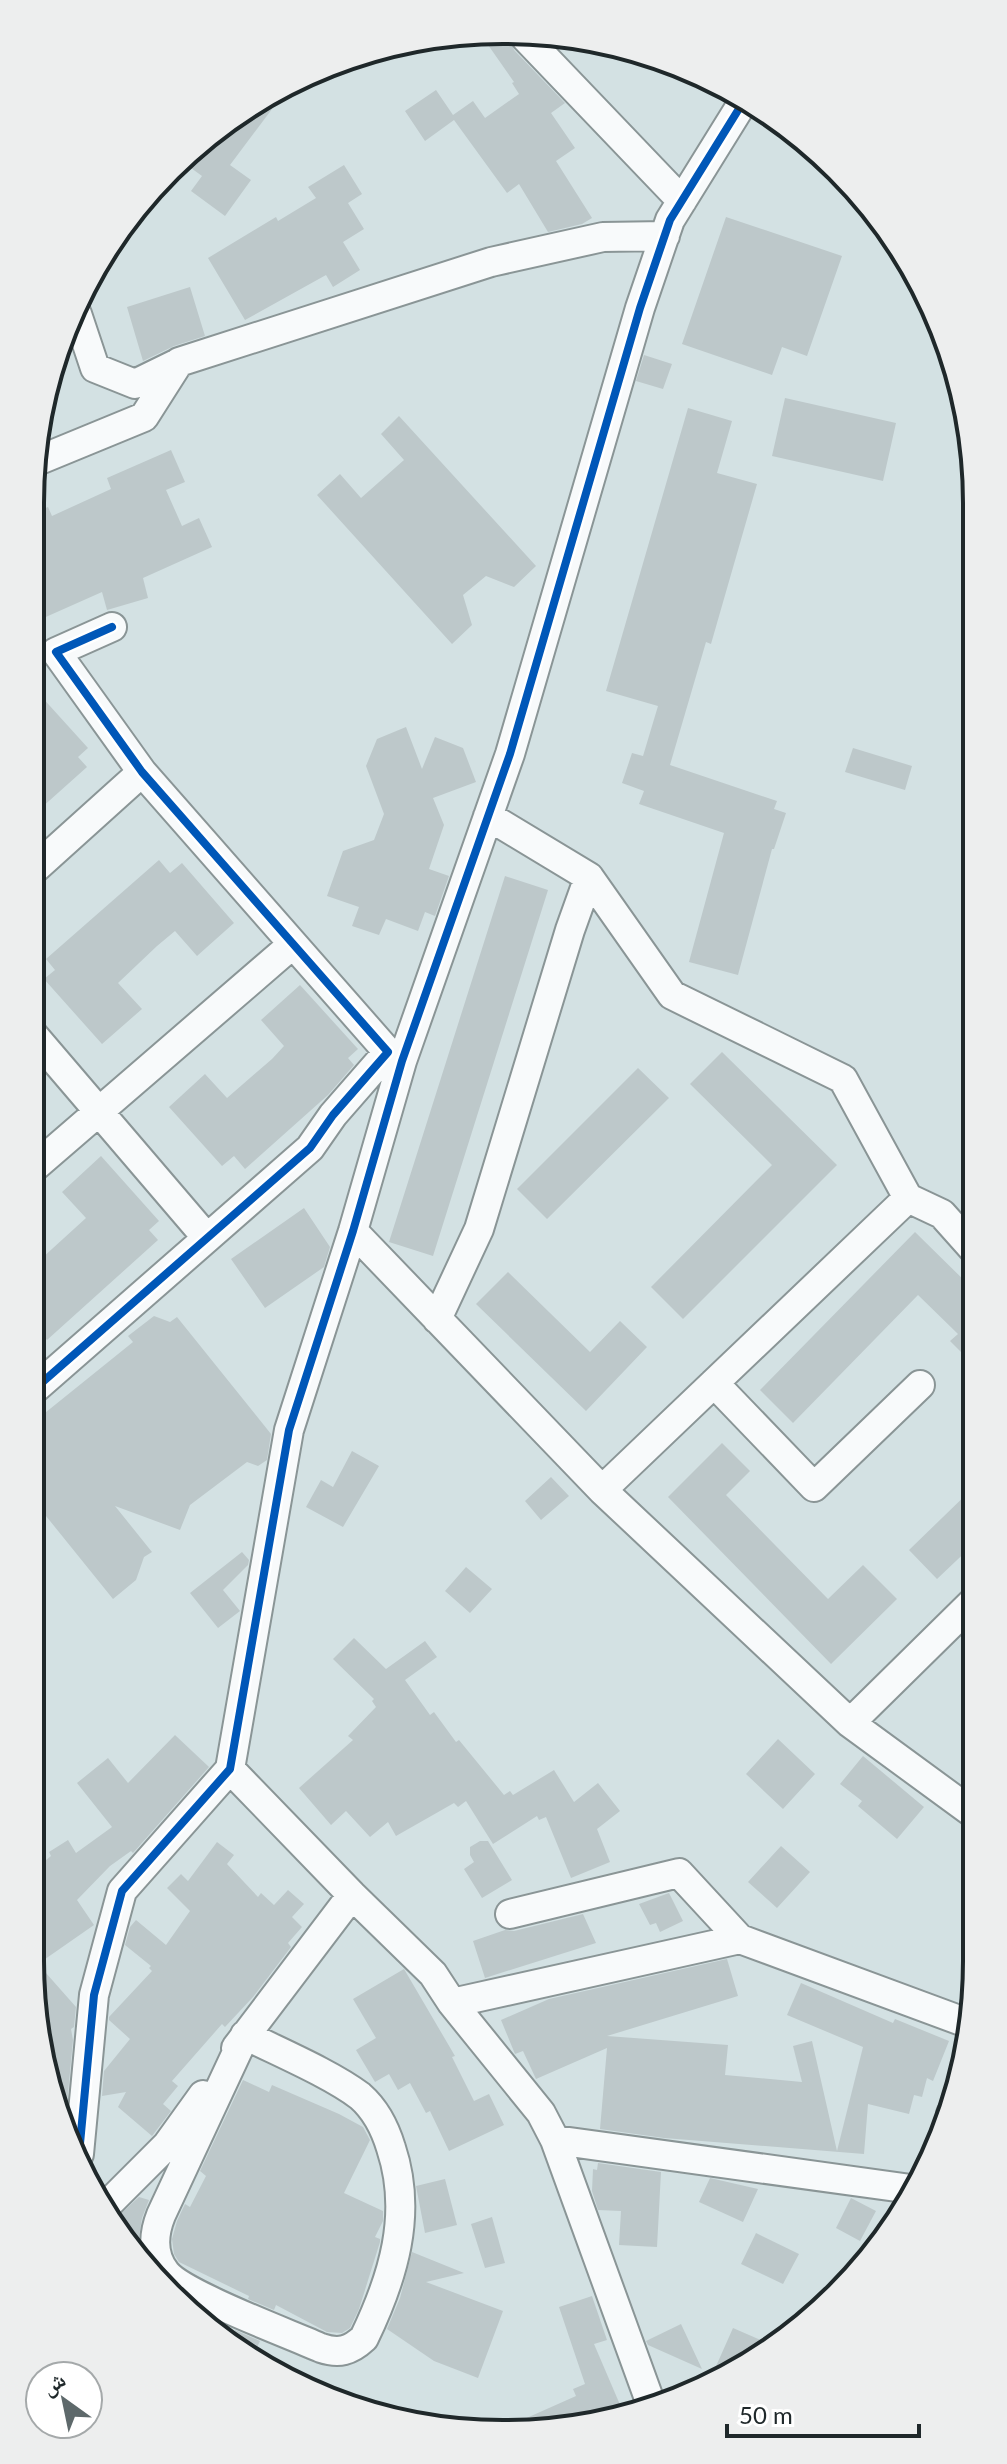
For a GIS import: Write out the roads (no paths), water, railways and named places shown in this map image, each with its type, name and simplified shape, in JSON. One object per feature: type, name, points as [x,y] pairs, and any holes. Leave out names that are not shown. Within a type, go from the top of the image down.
[{"type":"street","points":[[533,45],[682,201]]},
{"type":"street","points":[[80,2139],[94,1995],[122,1891],[230,1769],[289,1430],[353,1231],[395,1057],[510,754],[640,308],[670,220],[739,109]]},
{"type":"street","points":[[80,324],[95,368],[135,384],[179,362],[491,262],[603,237],[665,236]]},
{"type":"street","points":[[47,457],[144,417],[179,362]]},
{"type":"street","points":[[135,384],[144,417]]},
{"type":"street","points":[[112,627],[56,652],[142,772],[395,1057]]},
{"type":"street","points":[[44,860],[142,772]]},
{"type":"street","points":[[488,816],[589,877],[672,995],[843,1079],[908,1198],[942,1214],[963,1238]]},
{"type":"street","points":[[437,1319],[479,1229],[589,877]]},
{"type":"street","points":[[44,1159],[293,944]]},
{"type":"street","points":[[44,1048],[207,1238]]},
{"type":"street","points":[[44,1381],[310,1148],[333,1115],[395,1057]]},
{"type":"street","points":[[602,1490],[908,1198]]},
{"type":"street","points":[[353,1231],[602,1490],[850,1723],[963,1806]]},
{"type":"street","points":[[714,1383],[814,1487],[920,1385]]},
{"type":"street","points":[[850,1723],[963,1612]]},
{"type":"street","points":[[230,1769],[433,1974],[452,2003],[541,2113],[555,2140],[648,2397]]},
{"type":"street","points":[[510,1914],[679,1873],[740,1939],[959,2020]]},
{"type":"street","points":[[112,2200],[167,2145],[245,2035],[352,1895]]},
{"type":"street","points":[[452,2003],[740,1939]]},
{"type":"street","points":[[165,2271],[154,2239],[161,2215],[245,2035]]},
{"type":"street","points":[[172,2277],[187,2288],[321,2348],[332,2352],[344,2351],[355,2347],[364,2338],[396,2254],[402,2218],[397,2165],[381,2121],[361,2097],[245,2035]]},
{"type":"street","points":[[555,2140],[902,2188]]}]
